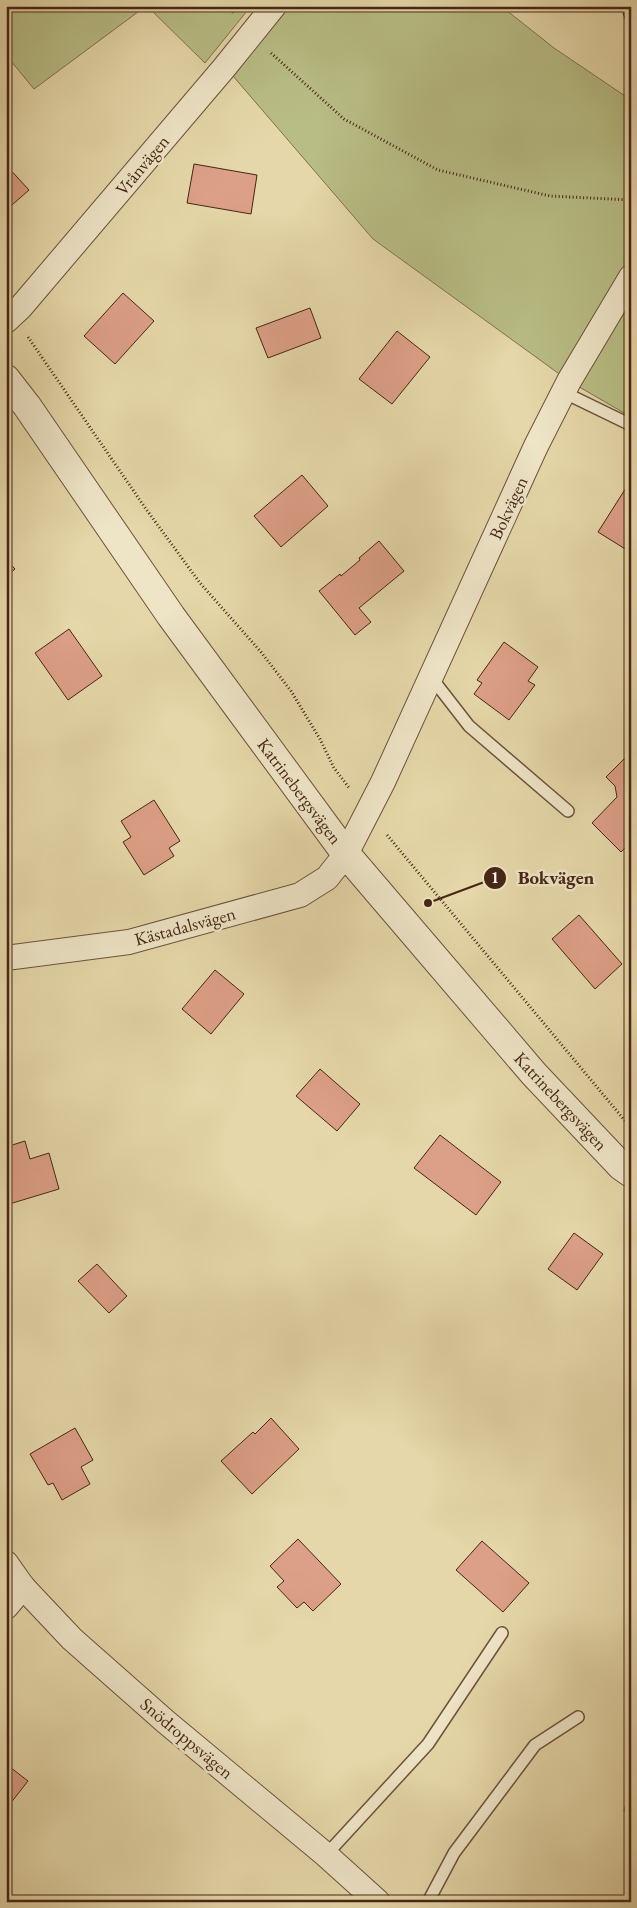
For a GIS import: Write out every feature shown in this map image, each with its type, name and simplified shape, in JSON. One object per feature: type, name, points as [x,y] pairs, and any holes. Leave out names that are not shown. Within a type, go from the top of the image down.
[{"type":"street","name":"Vrånvägen","points":[[9,318],[20,308],[117,195],[274,6]]},
{"type":"street","name":"Bokvägen","points":[[346,854],[383,782],[536,446],[564,392],[631,277]]},
{"type":"street","name":"Katrinebergsvägen","points":[[6,379],[28,406],[171,616],[346,854],[534,1074],[621,1166],[631,1173]]},
{"type":"street","name":"Kästadalsvägen","points":[[6,958],[129,942],[300,895],[327,878],[346,854]]},
{"type":"street","name":"Snödroppsvägen","points":[[6,1563],[22,1587],[86,1651],[166,1722],[326,1855],[378,1902]]},
{"type":"street","points":[[6,1607],[22,1587]]},
{"type":"lane","points":[[564,392],[631,425]]},
{"type":"lane","points":[[431,677],[469,726],[568,811]]},
{"type":"lane","points":[[326,1855],[428,1744],[502,1634]]},
{"type":"lane","points":[[428,1902],[454,1853],[535,1745],[578,1717]]},
{"type":"path","points":[[228,6],[251,35],[344,119],[438,170],[550,196],[631,200]]},
{"type":"path","points":[[9,318],[200,583],[261,652],[291,691],[320,739],[334,768],[367,811],[631,1128]]},
{"type":"green space","points":[[6,6],[146,6],[34,89],[6,55]]},
{"type":"green space","points":[[147,6],[251,6],[205,63]]},
{"type":"green space","points":[[290,6],[501,6],[554,48],[631,100],[631,417],[569,381],[373,239],[233,76]]},
{"type":"building","points":[[631,11],[631,36],[623,13]]},
{"type":"building","points":[[194,164],[257,175],[251,214],[187,203]]},
{"type":"building","points":[[6,165],[29,190],[12,205],[6,199]]},
{"type":"building","points":[[123,293],[154,321],[115,364],[84,336]]},
{"type":"building","points":[[310,308],[321,338],[268,358],[256,328]]},
{"type":"building","points":[[397,331],[430,357],[392,404],[359,379]]},
{"type":"building","points":[[302,475],[328,506],[281,547],[254,516]]},
{"type":"building","points":[[631,480],[631,551],[630,552],[598,532]]},
{"type":"building","points":[[379,541],[404,571],[359,608],[371,622],[355,635],[319,591],[340,574],[341,576]]},
{"type":"building","points":[[6,559],[15,569],[6,577]]},
{"type":"building","points":[[69,629],[102,676],[68,700],[35,653]]},
{"type":"building","points":[[504,642],[538,667],[528,681],[535,685],[509,720],[474,694],[482,683],[477,680]]},
{"type":"building","points":[[631,752],[631,842],[621,852],[592,823],[617,797],[615,786],[606,777]]},
{"type":"building","points":[[154,800],[180,841],[169,848],[174,856],[144,875],[123,842],[131,837],[121,821]]},
{"type":"building","points":[[579,915],[622,964],[595,989],[552,939]]},
{"type":"building","points":[[215,970],[244,994],[211,1034],[182,1009]]},
{"type":"building","points":[[320,1069],[360,1104],[337,1131],[296,1096]]},
{"type":"building","points":[[440,1135],[501,1182],[476,1215],[414,1168]]},
{"type":"building","points":[[25,1141],[30,1159],[49,1153],[59,1189],[6,1205],[6,1147]]},
{"type":"building","points":[[574,1233],[603,1254],[577,1290],[548,1269]]},
{"type":"building","points":[[97,1264],[127,1296],[109,1313],[78,1281]]},
{"type":"building","points":[[271,1418],[299,1449],[252,1494],[221,1461],[253,1432],[255,1434]]},
{"type":"building","points":[[75,1428],[93,1460],[81,1467],[90,1484],[62,1500],[53,1483],[48,1485],[30,1454]]},
{"type":"building","points":[[298,1539],[341,1584],[313,1611],[304,1602],[297,1608],[277,1587],[284,1581],[270,1566]]},
{"type":"building","points":[[482,1541],[529,1583],[503,1612],[456,1570]]},
{"type":"building","points":[[6,1764],[28,1781],[6,1809]]},
{"type":"building","points":[[631,1783],[631,1813],[624,1811]]},
{"type":"place","name":"Bokvägen","points":[[428,903]]}]
